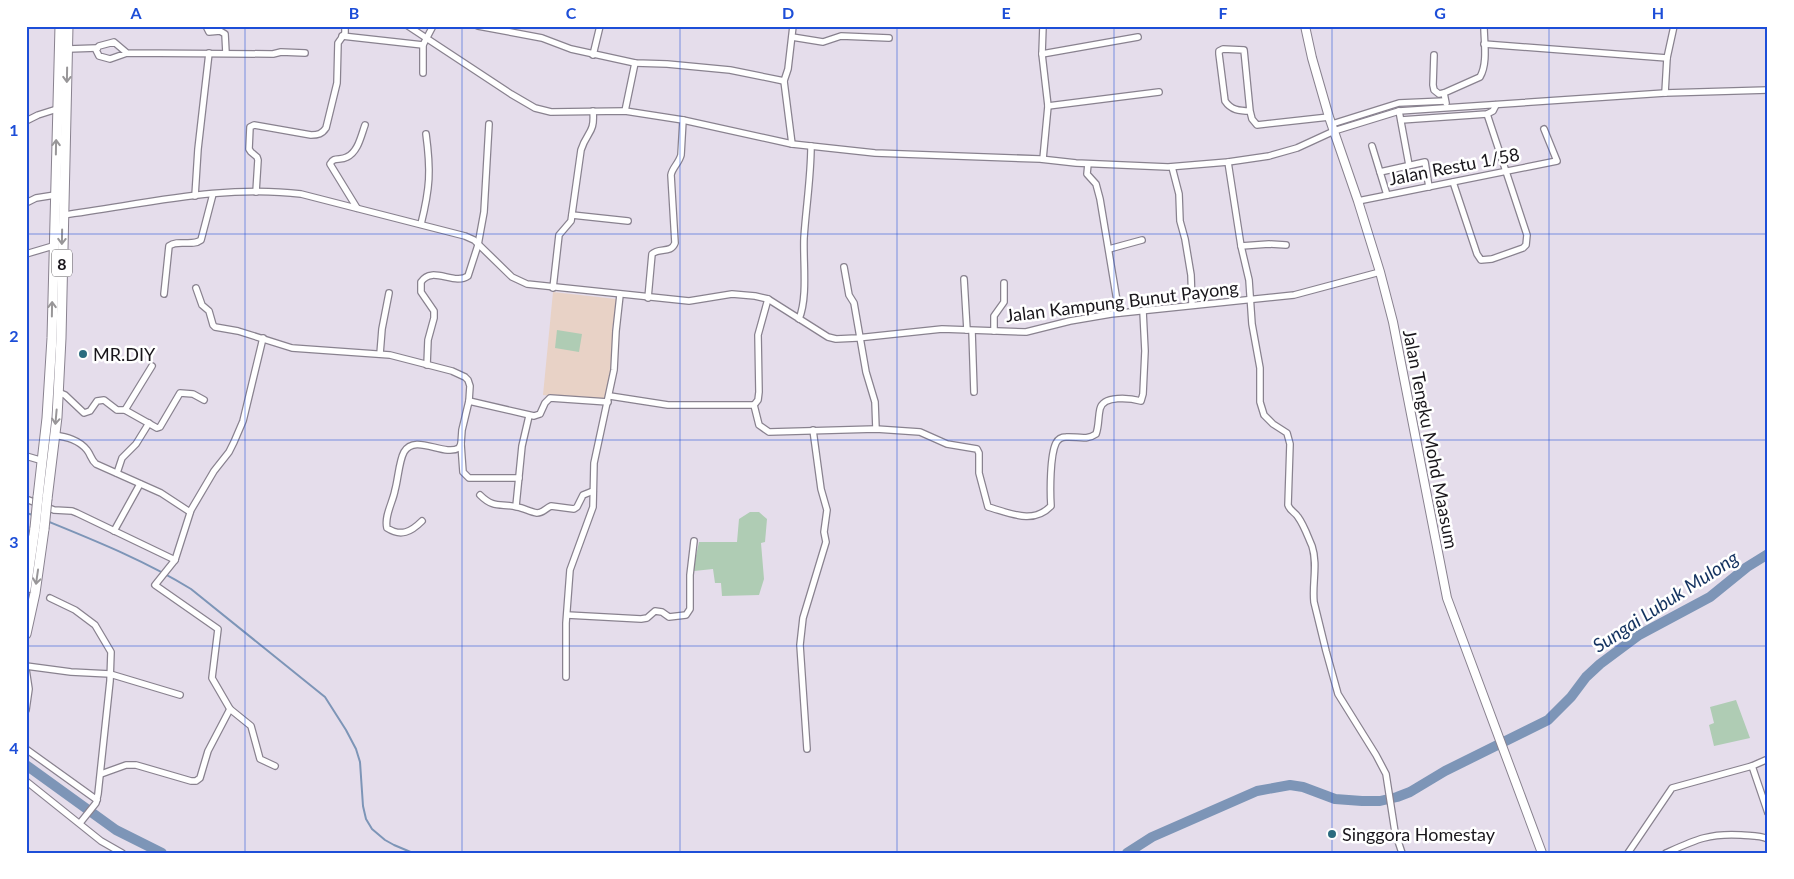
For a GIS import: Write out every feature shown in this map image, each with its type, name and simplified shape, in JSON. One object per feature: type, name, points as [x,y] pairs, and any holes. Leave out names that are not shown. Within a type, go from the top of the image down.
[{"type":"main road","name":"8","points":[[43,498],[43,461],[48,418],[52,333],[60,26]]},
{"type":"main road","name":"8","points":[[26,634],[35,593],[39,529],[54,435],[58,392],[68,26]]},
{"type":"main road","name":"Jalan Tengku Mohd Maasum","points":[[1304,26],[1332,124],[1380,272],[1401,358],[1447,598],[1542,853]]},
{"type":"main road","points":[[52,333],[57,332],[61,324]]},
{"type":"main road","name":"8","points":[[26,589],[30,539],[39,529]]},
{"type":"street","points":[[206,26],[209,32],[225,34],[226,53]]},
{"type":"street","points":[[256,192],[258,157],[250,152],[249,149],[250,127],[254,125],[311,135],[318,135],[323,132],[326,128],[337,84],[338,43],[345,33],[345,26]]},
{"type":"street","points":[[408,26],[425,42],[535,108],[551,112],[625,111],[683,120],[792,144],[875,153],[1042,159],[1088,164],[1172,167],[1269,156],[1297,148],[1332,124],[1399,103],[1496,105],[1664,93],[1768,90]]},
{"type":"street","points":[[423,73],[425,42],[434,26]]},
{"type":"street","points":[[478,26],[542,38],[593,55],[635,63],[730,70],[784,81]]},
{"type":"street","points":[[593,55],[600,26]]},
{"type":"street","points":[[792,144],[784,81],[788,69],[793,26]]},
{"type":"street","points":[[1042,159],[1048,106],[1042,54],[1043,26]]},
{"type":"street","points":[[1434,56],[1432,85],[1439,94],[1480,77],[1483,70],[1484,26]]},
{"type":"street","points":[[1664,93],[1667,58],[1674,26]]},
{"type":"street","points":[[342,36],[425,42]]},
{"type":"street","points":[[792,37],[823,42],[841,36],[889,38]]},
{"type":"street","points":[[1042,54],[1138,37]]},
{"type":"street","points":[[68,49],[97,48],[106,43],[114,42],[128,53]]},
{"type":"street","points":[[1484,44],[1667,58]]},
{"type":"street","points":[[97,48],[97,54],[104,58],[115,58],[128,53],[305,53]]},
{"type":"street","points":[[1250,111],[1237,111],[1228,106],[1225,101],[1219,54],[1219,51],[1223,49],[1244,50],[1250,111],[1257,125],[1332,124],[1446,104]]},
{"type":"street","points":[[195,196],[209,53]]},
{"type":"street","points":[[625,111],[635,63]]},
{"type":"street","points":[[1048,106],[1159,92]]},
{"type":"street","points":[[1444,93],[1446,104]]},
{"type":"street","points":[[1401,120],[1487,114],[1493,111],[1496,105]]},
{"type":"street","points":[[26,121],[57,109]]},
{"type":"street","points":[[553,288],[559,235],[571,221],[581,150],[584,142],[593,130],[594,111]]},
{"type":"street","points":[[1399,112],[1409,165]]},
{"type":"street","points":[[1453,182],[1477,254],[1481,260],[1523,248],[1526,245],[1527,235],[1487,114]]},
{"type":"street","points":[[648,298],[652,254],[655,251],[670,250],[676,242],[671,175],[681,155],[683,120]]},
{"type":"street","points":[[427,365],[428,340],[434,311],[421,292],[421,282],[428,275],[432,274],[460,279],[468,276],[478,245],[484,212],[489,124]]},
{"type":"street","points":[[357,208],[330,164],[336,158],[344,159],[353,153],[364,125]]},
{"type":"street","name":"Jalan Restu 1/58","points":[[1358,201],[1557,161],[1544,129]]},
{"type":"street","points":[[421,224],[430,179],[426,134]]},
{"type":"street","points":[[799,319],[803,302],[804,238],[811,172],[811,146]]},
{"type":"street","points":[[1372,146],[1387,195]]},
{"type":"street","points":[[1228,162],[1249,280],[1252,324],[1260,368],[1260,402],[1264,415],[1287,434],[1290,444],[1288,505],[1290,510],[1298,517],[1315,557],[1314,602],[1333,679],[1338,694],[1380,761],[1386,774],[1395,832],[1402,853]]},
{"type":"street","points":[[1380,172],[1425,162],[1429,187]]},
{"type":"street","points":[[1088,164],[1087,174],[1094,181],[1100,199],[1119,314]]},
{"type":"street","points":[[1172,167],[1191,275],[1192,305]]},
{"type":"street","name":"Jalan Kampung Bunut Payong","points":[[63,215],[214,194],[280,191],[301,194],[465,236],[474,240],[506,272],[519,282],[553,288],[689,301],[732,294],[755,296],[768,299],[828,337],[836,339],[942,330],[1035,331],[1070,321],[1119,314],[1294,295],[1380,272]]},
{"type":"street","points":[[164,294],[169,246],[174,242],[197,243],[202,240],[214,194]]},
{"type":"street","points":[[26,203],[36,198],[55,195]]},
{"type":"street","points":[[572,215],[628,221]]},
{"type":"street","points":[[1109,249],[1142,240]]},
{"type":"street","points":[[1242,246],[1263,244],[1286,245]]},
{"type":"street","points":[[26,254],[53,246]]},
{"type":"street","points":[[844,267],[849,295],[854,303],[866,372],[875,402],[876,429]]},
{"type":"street","points":[[964,279],[974,392]]},
{"type":"street","points":[[994,331],[994,316],[1004,302],[1004,283]]},
{"type":"street","points":[[196,288],[202,305],[209,311],[212,325],[215,327],[238,330],[292,348],[390,355],[452,371],[465,377],[470,386],[469,401],[462,430],[462,472],[469,478],[519,478]]},
{"type":"street","points":[[380,354],[382,329],[390,293]]},
{"type":"street","points":[[566,677],[570,570],[593,507],[594,463],[614,370],[620,295]]},
{"type":"street","points":[[754,405],[758,400],[759,392],[758,335],[768,299]]},
{"type":"street","points":[[754,405],[759,425],[769,432],[876,429],[920,432],[947,444],[977,449],[979,453],[979,473],[988,507],[1016,516],[1042,514],[1051,506],[1051,474],[1056,444],[1059,440],[1068,437],[1091,438],[1096,434],[1100,409],[1104,403],[1118,399],[1141,400],[1143,394],[1144,350],[1143,311]]},
{"type":"street","points":[[262,338],[243,421],[229,452],[214,471],[190,512],[175,560],[155,585],[218,628],[212,676],[230,708],[251,726],[260,759],[275,766]]},
{"type":"street","points":[[126,410],[152,366]]},
{"type":"street","points":[[58,392],[66,395],[84,413],[88,412],[97,401],[101,400],[106,401],[117,410],[126,410],[156,427],[160,427],[180,393],[192,394],[204,400]]},
{"type":"street","points":[[469,401],[529,416],[540,414],[545,403],[550,398],[609,398],[668,405],[754,405]]},
{"type":"street","points":[[516,506],[522,446],[529,416]]},
{"type":"street","points":[[116,473],[122,458],[136,444],[149,423]]},
{"type":"street","points":[[807,749],[800,645],[803,618],[826,542],[824,532],[827,510],[821,490],[813,430]]},
{"type":"street","points":[[54,435],[73,439],[88,450],[92,461],[170,498],[190,512]]},
{"type":"street","points":[[422,522],[410,532],[405,533],[391,531],[387,528],[386,523],[395,494],[403,453],[412,446],[428,446],[450,451],[459,448],[462,444]]},
{"type":"street","points":[[26,456],[43,461]]},
{"type":"street","points":[[114,531],[140,484]]},
{"type":"street","points":[[480,495],[494,505],[516,506],[536,513],[550,506],[570,510],[577,507],[583,495],[593,491]]},
{"type":"street","points":[[26,499],[54,510],[72,511],[175,560]]},
{"type":"street","points":[[567,615],[641,619],[647,618],[656,611],[662,612],[669,617],[686,616],[690,608],[690,575],[694,541]]},
{"type":"street","points":[[50,598],[75,610],[95,625],[111,652],[101,774],[96,801],[82,821]]},
{"type":"street","points":[[26,710],[29,689],[26,668],[110,674],[180,695]]},
{"type":"street","points":[[101,774],[126,765],[136,765],[191,781],[198,780],[201,776],[208,751],[230,708]]},
{"type":"street","points":[[26,749],[96,801]]},
{"type":"street","points":[[1628,853],[1672,788],[1752,766],[1768,759]]},
{"type":"street","points":[[1752,766],[1768,813]]},
{"type":"street","points":[[26,781],[82,821],[101,841],[122,853]]},
{"type":"street","points":[[1666,853],[1691,842],[1715,835],[1761,836],[1768,839]]},
{"type":"shaded area","points":[[553,292],[616,299],[617,301],[612,329],[612,362],[606,397],[601,400],[577,396],[558,397],[543,395]]},
{"type":"green space","points":[[557,330],[582,334],[579,352],[555,348]]},
{"type":"green space","points":[[750,512],[759,512],[767,519],[765,542],[761,543],[764,579],[759,595],[722,596],[721,583],[715,583],[713,569],[694,571],[693,569],[699,542],[737,542],[739,519]]},
{"type":"green space","points":[[1736,700],[1750,738],[1714,746],[1709,725],[1714,723],[1710,707]]},
{"type":"waterway","points":[[26,513],[33,515]]},
{"type":"waterway","points":[[47,521],[139,560],[191,589],[325,697],[356,749],[360,762],[363,806],[366,819],[372,829],[385,840],[413,853]]},
{"type":"waterway","name":"Sungai Lubuk Mulong","points":[[1127,853],[1152,837],[1257,791],[1290,785],[1303,787],[1335,799],[1362,801],[1380,801],[1410,792],[1445,771],[1548,720],[1600,664],[1639,635],[1710,597],[1747,567],[1768,554]]},
{"type":"waterway","name":"Sungai Lubuk Mulong","points":[[26,765],[116,830],[162,853]]},
{"type":"place","name":"MR.DIY","points":[[83,354]]},
{"type":"place","name":"Singgora Homestay","points":[[1332,834]]}]
